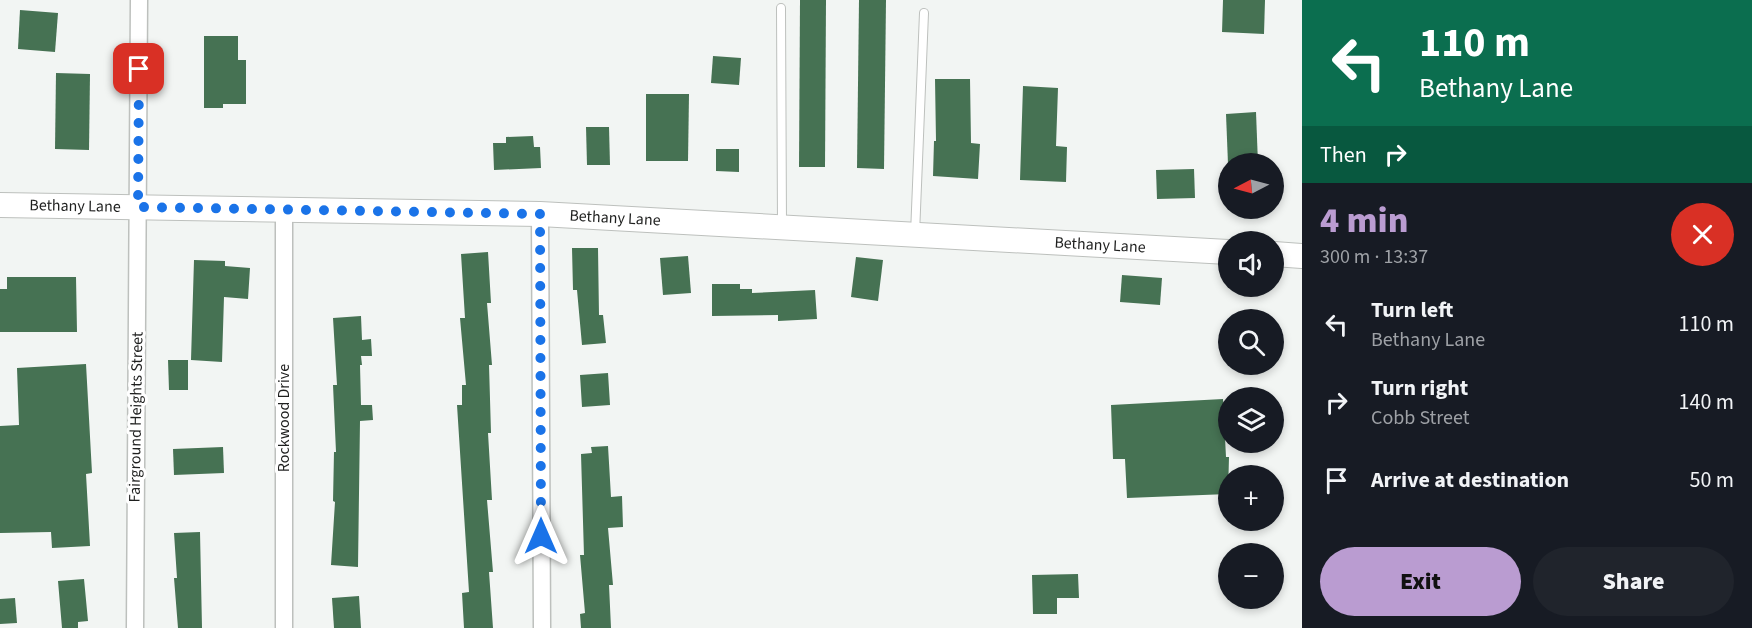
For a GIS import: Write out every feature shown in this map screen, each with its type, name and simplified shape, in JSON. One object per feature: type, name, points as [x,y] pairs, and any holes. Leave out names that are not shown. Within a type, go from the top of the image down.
[{"type":"street","name":"Fairground Heights Street","points":[[135,628],[140,0]]},
{"type":"street","name":"Bethany Lane","points":[[0,205],[540,214],[1218,251]]},
{"type":"street","name":"Rockwood Drive","points":[[284,208],[284,628]]},
{"type":"street","points":[[540,214],[542,628]]},
{"type":"street","points":[[1284,255],[1302,256]]},
{"type":"lane","points":[[781,9],[782,227]]},
{"type":"lane","points":[[915,235],[924,13]]},
{"type":"building","points":[[800,0],[826,0],[825,167],[799,167]]},
{"type":"building","points":[[859,0],[886,0],[884,169],[857,168]]},
{"type":"building","points":[[1223,0],[1265,0],[1264,34],[1222,32]]},
{"type":"building","points":[[20,10],[58,13],[55,52],[18,49]]},
{"type":"building","points":[[204,36],[238,36],[238,60],[246,60],[246,104],[223,104],[223,108],[204,108]]},
{"type":"building","points":[[713,56],[741,58],[739,85],[711,83]]},
{"type":"building","points":[[56,73],[90,74],[89,150],[55,149]]},
{"type":"building","points":[[935,79],[970,79],[971,143],[980,144],[978,179],[933,176],[934,141],[936,141]]},
{"type":"building","points":[[1023,86],[1058,88],[1056,146],[1067,147],[1066,182],[1020,180]]},
{"type":"building","points":[[646,94],[689,94],[688,161],[646,161]]},
{"type":"building","points":[[1256,112],[1258,153],[1228,153],[1226,114]]},
{"type":"building","points":[[586,127],[609,127],[610,165],[587,165]]},
{"type":"building","points":[[533,136],[534,147],[540,147],[541,168],[494,170],[493,143],[506,143],[506,137]]},
{"type":"building","points":[[716,149],[739,149],[739,172],[716,171]]},
{"type":"building","points":[[1194,169],[1195,198],[1157,199],[1156,170]]},
{"type":"building","points":[[572,248],[598,248],[599,315],[603,315],[606,343],[582,345],[577,290],[573,290]]},
{"type":"building","points":[[488,252],[491,303],[487,303],[492,365],[489,365],[491,433],[488,433],[492,500],[487,500],[493,572],[489,572],[493,628],[464,628],[462,593],[469,592],[457,405],[462,405],[462,385],[466,385],[460,318],[465,318],[461,254]]},
{"type":"building","points":[[688,256],[691,293],[663,295],[660,258]]},
{"type":"building","points":[[856,257],[883,260],[878,301],[851,297]]},
{"type":"building","points":[[194,260],[225,261],[225,266],[250,268],[248,299],[224,297],[222,362],[191,360]]},
{"type":"building","points":[[1122,275],[1162,278],[1160,305],[1120,302]]},
{"type":"building","points":[[7,277],[76,277],[77,332],[0,332],[0,289],[7,289]]},
{"type":"building","points":[[712,284],[740,284],[740,289],[752,289],[752,293],[815,290],[817,319],[778,321],[778,315],[712,316]]},
{"type":"building","points":[[361,316],[362,340],[371,339],[372,356],[361,356],[361,405],[372,405],[373,420],[360,421],[358,567],[331,565],[335,502],[333,501],[334,452],[336,452],[333,385],[337,385],[333,318]]},
{"type":"building","points":[[168,360],[188,360],[188,390],[169,390]]},
{"type":"building","points":[[86,364],[92,473],[86,474],[90,546],[52,548],[51,532],[0,533],[0,426],[19,425],[17,368]]},
{"type":"building","points":[[608,373],[610,405],[582,407],[580,375]]},
{"type":"building","points":[[1218,399],[1218,453],[1226,453],[1226,457],[1229,457],[1229,465],[1218,465],[1218,494],[1127,498],[1125,459],[1113,459],[1111,405]]},
{"type":"building","points":[[608,446],[611,497],[622,496],[623,527],[608,528],[613,585],[609,585],[611,628],[581,628],[580,614],[585,613],[580,555],[584,555],[581,454],[592,453],[591,447]]},
{"type":"building","points":[[223,447],[224,473],[174,475],[173,449]]},
{"type":"building","points":[[200,532],[202,628],[178,628],[174,578],[177,578],[174,533]]},
{"type":"building","points":[[1078,574],[1079,598],[1057,598],[1057,614],[1033,614],[1032,575]]},
{"type":"building","points":[[84,579],[88,621],[78,622],[78,628],[62,628],[58,581]]},
{"type":"building","points":[[359,596],[361,628],[334,628],[332,598]]},
{"type":"building","points":[[15,598],[17,623],[0,624],[0,599]]},
{"type":"route","points":[[139,69],[138,207],[540,214],[541,536]]}]
